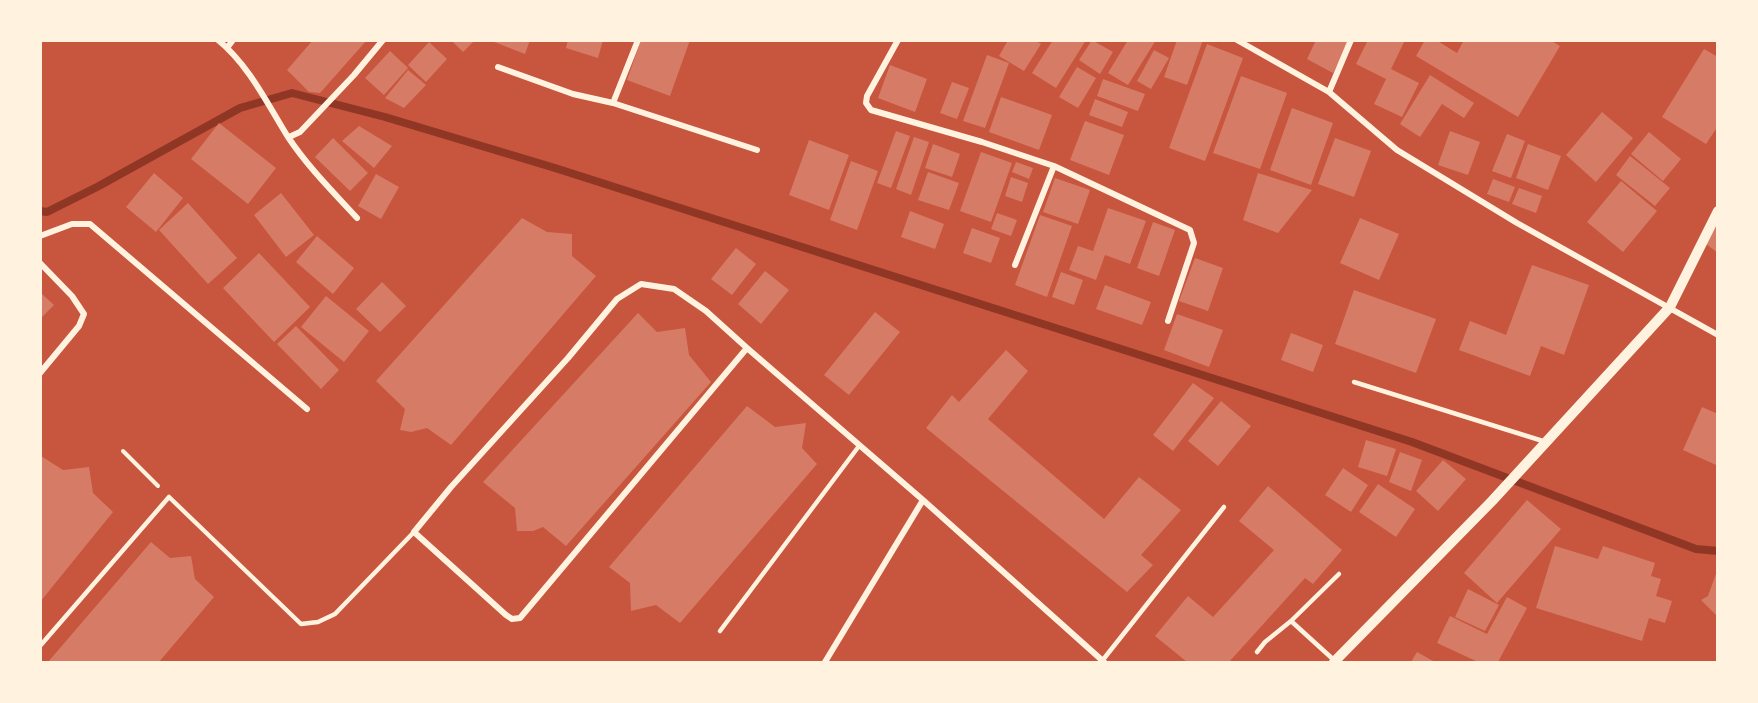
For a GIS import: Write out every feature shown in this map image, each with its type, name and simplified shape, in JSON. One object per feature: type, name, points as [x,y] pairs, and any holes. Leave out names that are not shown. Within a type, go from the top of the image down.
[{"type":"street","points":[[218,40],[247,74],[310,167],[357,218]]},
{"type":"street","points":[[227,48],[233,40]]},
{"type":"street","points":[[289,137],[300,132],[354,75],[383,40]]},
{"type":"street","points":[[614,103],[638,40]]},
{"type":"street","points":[[898,40],[867,96],[867,103],[871,110],[982,142],[1054,166],[1190,230],[1194,243],[1168,321]]},
{"type":"street","points":[[1237,40],[1329,92],[1397,150],[1517,223],[1718,335]]},
{"type":"street","points":[[1329,92],[1352,40]]},
{"type":"street","points":[[498,67],[573,94],[614,103],[757,150]]},
{"type":"street","points":[[1015,265],[1054,166]]},
{"type":"street","points":[[1335,662],[1492,501],[1670,307],[1718,211]]},
{"type":"street","points":[[40,236],[72,224],[90,224],[308,409]]},
{"type":"street","points":[[40,263],[72,296],[84,314],[79,326],[40,373]]},
{"type":"street","points":[[747,348],[520,618],[512,619],[506,615],[414,532],[451,487],[568,358],[617,299],[641,284],[674,289],[706,311],[923,500],[1103,662]]},
{"type":"street","points":[[825,663],[923,500]]},
{"type":"lane","points":[[1354,382],[1546,442]]},
{"type":"lane","points":[[720,631],[859,446]]},
{"type":"lane","points":[[40,646],[169,498],[301,624],[318,622],[335,614],[414,532]]},
{"type":"lane","points":[[1103,662],[1224,507]]},
{"type":"lane","points":[[1257,652],[1339,574]]},
{"type":"lane","points":[[1291,621],[1335,662]]},
{"type":"path","points":[[123,451],[169,498]]},
{"type":"building","points":[[313,40],[367,40],[320,93],[309,92],[287,70]]},
{"type":"building","points":[[451,40],[475,40],[463,52]]},
{"type":"building","points":[[489,40],[530,40],[525,54]]},
{"type":"building","points":[[568,40],[603,40],[598,58],[566,48]]},
{"type":"building","points":[[641,40],[690,40],[670,96],[627,80]]},
{"type":"building","points":[[1008,40],[1034,40],[1041,44],[1024,71],[999,56]]},
{"type":"building","points":[[1053,40],[1086,40],[1056,88],[1032,73]]},
{"type":"building","points":[[1092,40],[1113,52],[1100,74],[1079,60]]},
{"type":"building","points":[[1128,40],[1156,40],[1128,85],[1108,73]]},
{"type":"building","points":[[1177,40],[1203,40],[1187,85],[1164,77]]},
{"type":"building","points":[[1316,40],[1350,40],[1333,73],[1307,59]]},
{"type":"building","points":[[1368,40],[1405,40],[1391,69],[1419,83],[1402,117],[1374,104],[1386,79],[1356,64]]},
{"type":"building","points":[[1425,40],[1436,40],[1457,53],[1464,40],[1550,40],[1560,46],[1518,117],[1416,56]]},
{"type":"building","points":[[429,42],[447,59],[426,82],[408,65]]},
{"type":"building","points":[[1207,44],[1243,58],[1205,161],[1169,148]]},
{"type":"building","points":[[1704,49],[1718,57],[1718,126],[1706,144],[1662,117]]},
{"type":"building","points":[[1154,50],[1169,58],[1151,89],[1137,81]]},
{"type":"building","points":[[390,51],[408,68],[384,95],[365,78]]},
{"type":"building","points":[[987,55],[1009,63],[985,128],[963,121]]},
{"type":"building","points":[[890,65],[927,79],[915,112],[878,98]]},
{"type":"building","points":[[1077,67],[1096,78],[1078,108],[1059,97]]},
{"type":"building","points":[[408,70],[426,85],[404,108],[385,98]]},
{"type":"building","points":[[1430,75],[1474,103],[1464,118],[1442,104],[1420,137],[1400,124]]},
{"type":"building","points":[[1241,76],[1287,93],[1260,169],[1213,153]]},
{"type":"building","points":[[1103,79],[1145,94],[1138,111],[1097,96]]},
{"type":"building","points":[[952,82],[969,88],[957,119],[940,113]]},
{"type":"building","points":[[1001,97],[1052,115],[1039,150],[989,132]]},
{"type":"building","points":[[1095,99],[1128,112],[1122,127],[1089,115]]},
{"type":"building","points":[[1292,108],[1333,123],[1311,185],[1270,170]]},
{"type":"building","points":[[1602,112],[1633,138],[1596,182],[1566,155]]},
{"type":"building","points":[[1085,121],[1124,135],[1109,175],[1070,160]]},
{"type":"building","points":[[219,123],[276,168],[248,204],[191,159]]},
{"type":"building","points":[[359,126],[392,146],[374,168],[342,141]]},
{"type":"building","points":[[896,131],[910,136],[891,188],[877,183]]},
{"type":"building","points":[[1450,131],[1480,142],[1468,175],[1438,165]]},
{"type":"building","points":[[1649,132],[1681,159],[1663,181],[1631,154]]},
{"type":"building","points":[[1507,134],[1525,141],[1511,178],[1492,171]]},
{"type":"building","points":[[914,137],[929,142],[911,195],[896,189]]},
{"type":"building","points":[[333,138],[368,173],[350,191],[315,157]]},
{"type":"building","points":[[1335,138],[1371,151],[1354,197],[1318,184]]},
{"type":"building","points":[[809,140],[849,155],[829,210],[789,195]]},
{"type":"building","points":[[933,144],[960,154],[952,177],[925,168]]},
{"type":"building","points":[[1528,144],[1561,156],[1548,190],[1516,178]]},
{"type":"building","points":[[981,152],[1012,163],[991,222],[960,211]]},
{"type":"building","points":[[1630,156],[1670,188],[1655,206],[1616,175]]},
{"type":"building","points":[[851,161],[878,171],[857,230],[830,220]]},
{"type":"building","points":[[1016,162],[1033,168],[1029,179],[1012,172]]},
{"type":"building","points":[[928,172],[959,183],[949,210],[918,200]]},
{"type":"building","points":[[154,173],[183,198],[156,232],[126,207]]},
{"type":"building","points":[[1258,173],[1312,190],[1278,233],[1243,220]]},
{"type":"building","points":[[376,174],[399,187],[381,219],[358,206]]},
{"type":"building","points":[[1011,177],[1028,183],[1022,202],[1005,196]]},
{"type":"building","points":[[1055,178],[1090,190],[1078,224],[1043,212]]},
{"type":"building","points":[[1493,179],[1515,187],[1509,202],[1487,194]]},
{"type":"building","points":[[1621,181],[1657,211],[1623,252],[1587,222]]},
{"type":"building","points":[[1519,188],[1542,196],[1536,213],[1512,204]]},
{"type":"building","points":[[281,193],[314,235],[286,257],[254,215]]},
{"type":"building","points":[[188,203],[237,258],[208,284],[159,230]]},
{"type":"building","points":[[1108,208],[1146,221],[1130,264],[1105,255],[1096,280],[1069,270],[1078,246],[1093,251]]},
{"type":"building","points":[[910,211],[944,224],[935,249],[901,237]]},
{"type":"building","points":[[997,213],[1017,220],[1011,236],[991,229]]},
{"type":"building","points":[[1040,215],[1072,226],[1047,297],[1015,285]]},
{"type":"building","points":[[522,218],[547,232],[572,234],[572,256],[596,276],[451,445],[427,428],[411,432],[400,430],[405,409],[376,381]]},
{"type":"building","points":[[1360,218],[1399,234],[1379,280],[1340,263]]},
{"type":"building","points":[[1718,221],[1718,253],[1702,241]]},
{"type":"building","points":[[1153,222],[1175,230],[1159,276],[1137,268]]},
{"type":"building","points":[[972,228],[1000,238],[991,263],[963,253]]},
{"type":"building","points":[[317,236],[354,268],[333,294],[296,262]]},
{"type":"building","points":[[736,248],[756,264],[732,295],[711,279]]},
{"type":"building","points":[[259,253],[310,307],[274,342],[223,288]]},
{"type":"building","points":[[1195,258],[1223,268],[1208,311],[1179,301]]},
{"type":"building","points":[[1532,265],[1589,285],[1564,355],[1541,346],[1530,376],[1459,350],[1470,321],[1506,335]]},
{"type":"building","points":[[765,271],[789,290],[761,324],[738,304]]},
{"type":"building","points":[[1061,272],[1083,280],[1074,305],[1052,297]]},
{"type":"building","points":[[382,282],[406,306],[380,332],[356,309]]},
{"type":"building","points":[[1105,285],[1151,302],[1142,325],[1096,309]]},
{"type":"building","points":[[1354,290],[1436,319],[1416,373],[1335,344]]},
{"type":"building","points":[[40,292],[54,305],[40,319]]},
{"type":"building","points":[[326,296],[369,331],[344,362],[301,327]]},
{"type":"building","points":[[875,312],[900,332],[849,395],[824,375]]},
{"type":"building","points":[[638,313],[657,332],[685,328],[689,355],[711,382],[566,546],[543,527],[533,531],[517,531],[515,508],[483,482]]},
{"type":"building","points":[[1177,314],[1223,330],[1209,367],[1164,350]]},
{"type":"building","points":[[296,326],[339,370],[321,389],[277,344]]},
{"type":"building","points":[[1291,333],[1323,345],[1313,372],[1281,360]]},
{"type":"building","points":[[1006,350],[1028,371],[988,419],[1104,519],[1139,477],[1181,510],[1141,555],[1153,565],[1127,592],[926,428],[952,395],[959,402]]},
{"type":"building","points":[[1193,383],[1214,398],[1173,451],[1153,435]]},
{"type":"building","points":[[1221,401],[1251,426],[1218,466],[1188,441]]},
{"type":"building","points":[[747,406],[775,427],[806,423],[802,448],[817,464],[680,623],[656,605],[631,611],[630,583],[609,567]]},
{"type":"building","points":[[1702,407],[1718,414],[1716,465],[1683,450]]},
{"type":"building","points":[[1366,440],[1396,449],[1387,476],[1358,467]]},
{"type":"building","points":[[1400,452],[1422,460],[1411,491],[1389,482]]},
{"type":"building","points":[[41,456],[63,470],[89,467],[93,493],[113,512],[40,602]]},
{"type":"building","points":[[1443,460],[1466,479],[1438,511],[1416,491]]},
{"type":"building","points":[[1343,468],[1368,485],[1351,512],[1325,495]]},
{"type":"building","points":[[1378,484],[1415,509],[1396,537],[1359,512]]},
{"type":"building","points":[[1268,486],[1342,550],[1313,584],[1305,578],[1229,662],[1187,662],[1155,636],[1188,596],[1213,617],[1274,550],[1239,521]]},
{"type":"building","points":[[1527,500],[1561,529],[1497,603],[1464,573]]},
{"type":"building","points":[[151,542],[170,558],[191,556],[195,579],[214,597],[159,662],[48,662]]},
{"type":"building","points":[[1555,546],[1598,559],[1603,546],[1655,563],[1651,576],[1661,579],[1656,596],[1672,601],[1665,623],[1649,618],[1642,641],[1536,608]]},
{"type":"building","points":[[1718,568],[1718,617],[1701,600],[1708,596]]},
{"type":"building","points":[[1468,589],[1499,605],[1485,631],[1455,617]]},
{"type":"building","points":[[1507,597],[1527,608],[1498,662],[1478,662],[1437,643],[1450,616],[1487,634]]},
{"type":"building","points":[[1417,652],[1435,662],[1411,662]]},
{"type":"waterway","points":[[40,211],[47,212],[97,187],[240,108],[292,93],[385,117],[555,168],[1412,442],[1696,549],[1718,551]]}]
